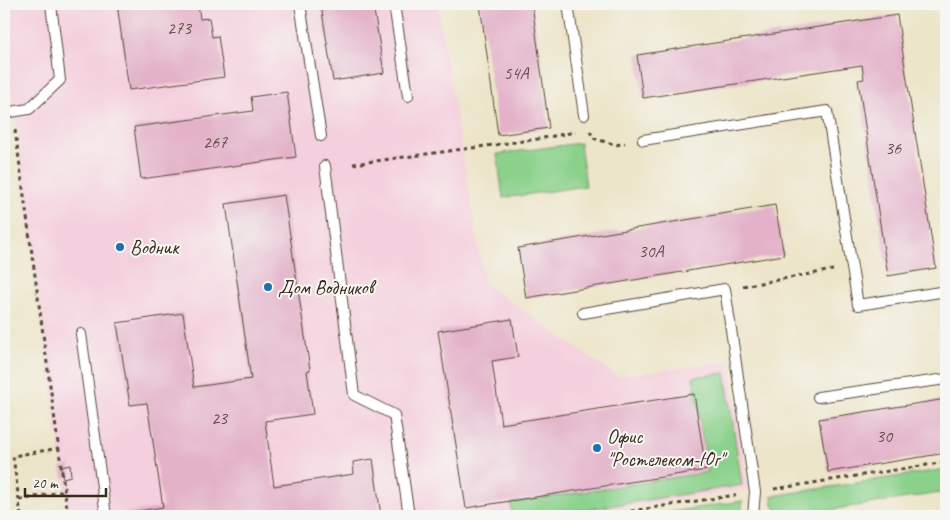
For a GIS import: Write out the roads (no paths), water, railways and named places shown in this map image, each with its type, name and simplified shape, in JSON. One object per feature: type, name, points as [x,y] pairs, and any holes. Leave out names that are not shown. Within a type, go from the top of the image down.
[{"type":"lane","points":[[8,112],[29,109],[60,80],[51,4]]},
{"type":"lane","points":[[300,4],[321,136]]},
{"type":"lane","points":[[394,4],[408,96]]},
{"type":"lane","points":[[568,4],[584,114]]},
{"type":"lane","points":[[643,140],[827,111],[858,305],[946,291]]},
{"type":"lane","points":[[325,166],[354,395],[394,415],[409,516]]},
{"type":"lane","points":[[583,313],[725,289],[755,492],[753,516]]},
{"type":"lane","points":[[81,334],[106,516]]},
{"type":"lane","points":[[818,397],[946,379]]},
{"type":"place","name":"Водник","points":[[120,247]]},
{"type":"place","name":"Дом Водников","points":[[268,287]]},
{"type":"place","name":"Офис \"Ростелеком-Юг\"","points":[[597,448]]}]
